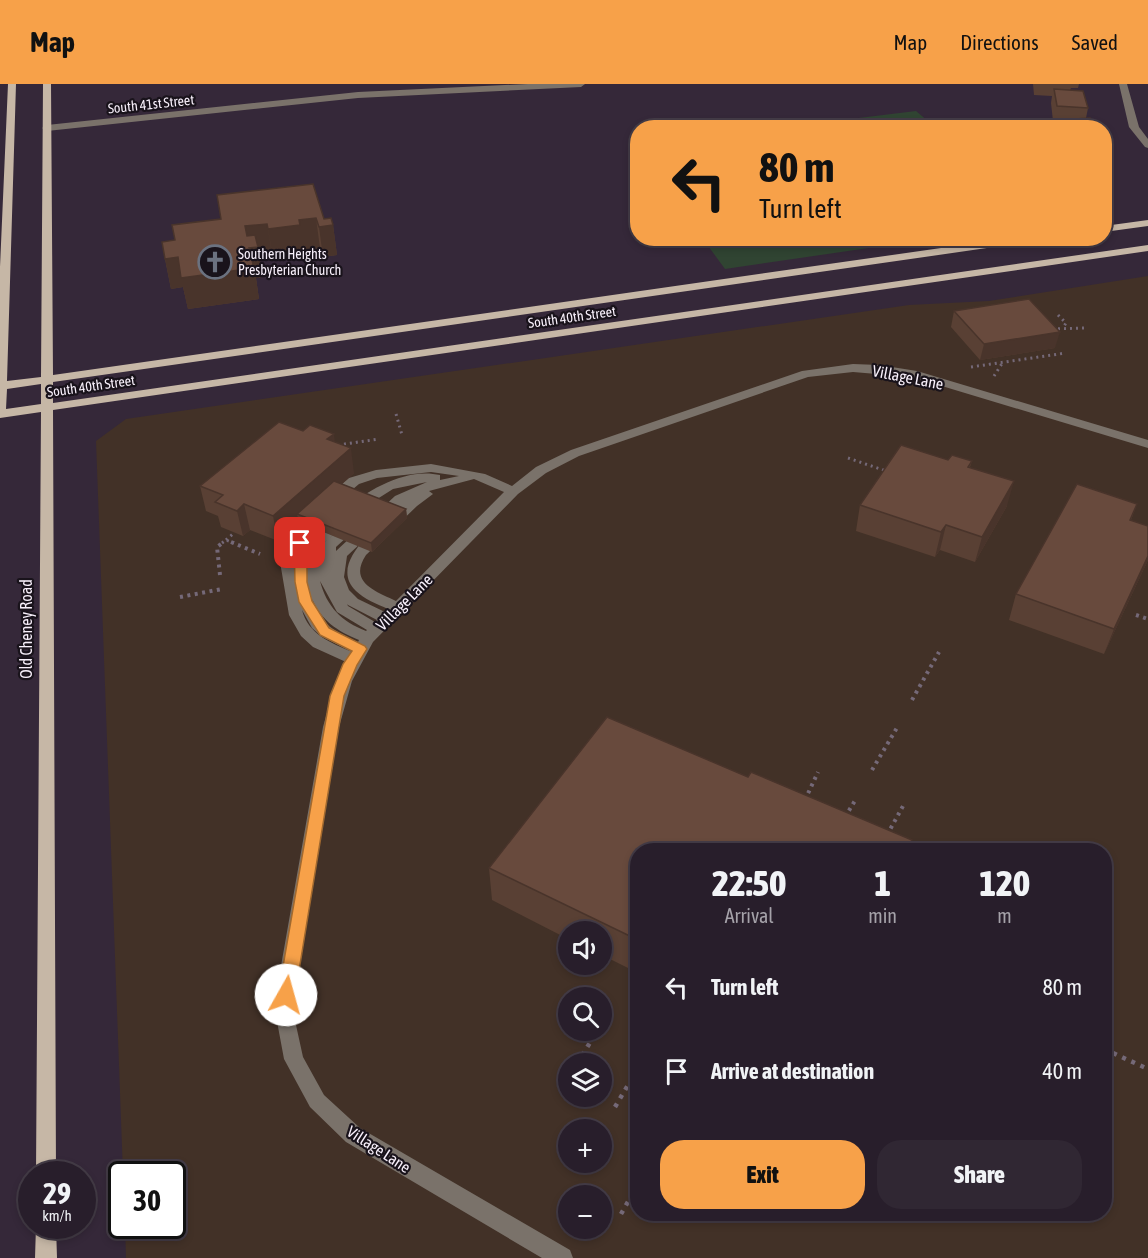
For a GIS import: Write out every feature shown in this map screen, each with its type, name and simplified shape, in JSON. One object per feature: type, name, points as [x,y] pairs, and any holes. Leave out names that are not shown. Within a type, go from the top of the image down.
[{"type":"main road","points":[[0,414],[12,84]]},
{"type":"main road","name":"Old Cheney Road","points":[[46,1161],[47,84]]},
{"type":"main road","points":[[1112,228],[1148,223]]},
{"type":"main road","name":"South 40th Street","points":[[0,386],[980,246]]},
{"type":"main road","name":"South 40th Street","points":[[0,414],[1148,248]]},
{"type":"main road","points":[[46,1239],[46,1258]]},
{"type":"street","name":"South 41st Street","points":[[47,128],[358,95],[580,84]]},
{"type":"street","points":[[1123,84],[1134,128],[1148,145]]},
{"type":"street","name":"Village Lane","points":[[562,1258],[353,1135],[317,1101],[294,1059],[285,1016],[287,983],[337,696],[369,639],[513,491],[541,470],[575,453],[806,374],[829,370],[879,369],[913,375],[1148,444]]},
{"type":"street","points":[[369,639],[318,643],[306,633],[296,615],[285,550],[293,534],[344,489],[364,477],[431,468],[480,477],[513,491]]},
{"type":"street","points":[[397,608],[364,591],[354,582],[352,570],[355,559],[421,497],[449,483],[480,477]]},
{"type":"street","points":[[369,639],[352,602],[343,592],[337,577],[340,555],[400,500],[443,482],[480,477]]},
{"type":"street","points":[[369,639],[331,617],[320,601],[314,583],[313,563],[318,541],[374,493],[385,487],[426,479],[480,477]]},
{"type":"path","points":[[1058,315],[1066,323],[1063,328]]},
{"type":"path","points":[[1049,329],[1084,328]]},
{"type":"path","points":[[1039,351],[1044,356]]},
{"type":"path","points":[[964,368],[1066,353]]},
{"type":"path","points":[[994,377],[1003,362]]},
{"type":"path","points":[[396,414],[402,435]]},
{"type":"path","points":[[330,452],[338,445],[379,439]]},
{"type":"path","points":[[848,458],[890,472]]},
{"type":"path","points":[[220,575],[217,547],[234,533]]},
{"type":"path","points":[[226,540],[265,556]]},
{"type":"path","points":[[180,597],[222,589]]},
{"type":"path","points":[[1136,615],[1148,619]]},
{"type":"path","points":[[912,700],[939,652]]},
{"type":"path","points":[[872,770],[898,726]]},
{"type":"path","points":[[803,803],[818,772]]},
{"type":"path","points":[[843,820],[856,799]]},
{"type":"path","points":[[886,838],[903,806]]},
{"type":"path","points":[[1112,1053],[1148,1069]]},
{"type":"path","points":[[615,1107],[630,1082]]},
{"type":"path","points":[[621,1214],[630,1198]]},
{"type":"shaded area","points":[[1148,276],[1148,1258],[126,1258],[125,1239],[186,1239],[186,1161],[123,1161],[96,441],[126,419],[909,305],[989,301]]},
{"type":"green space","points":[[916,111],[927,120],[842,120]]},
{"type":"green space","points":[[708,246],[882,246],[725,269]]},
{"type":"building","points":[[1054,89],[1083,91],[1088,108],[1057,106]]},
{"type":"building","points":[[1090,118],[1092,120],[1060,120]]},
{"type":"building","points":[[313,184],[324,219],[331,218],[333,225],[319,227],[316,218],[299,220],[300,225],[268,229],[267,224],[245,226],[247,236],[255,235],[258,247],[249,248],[254,268],[181,278],[178,257],[165,259],[162,242],[175,240],[172,225],[221,219],[217,195]]},
{"type":"building","points":[[1029,299],[1060,332],[984,344],[954,311]]},
{"type":"building","points":[[279,422],[303,431],[310,425],[334,434],[327,439],[351,448],[273,516],[244,504],[237,511],[215,502],[223,495],[200,486]]},
{"type":"building","points":[[901,445],[948,460],[952,455],[972,461],[968,467],[1014,481],[982,537],[946,525],[941,532],[860,505]]},
{"type":"building","points":[[334,481],[406,509],[371,543],[297,514]]},
{"type":"building","points":[[1077,484],[1137,504],[1130,520],[1148,526],[1148,556],[1114,629],[1016,594]]},
{"type":"building","points":[[607,717],[748,777],[751,772],[912,840],[910,843],[630,843],[630,936],[612,927],[612,921],[599,921],[489,868]]},
{"type":"place","name":"Southern Heights Presbyterian Church","points":[[215,262]]},
{"type":"route","points":[[286,995],[337,696],[350,664],[361,649],[325,632],[305,602],[299,560],[300,543]]}]
